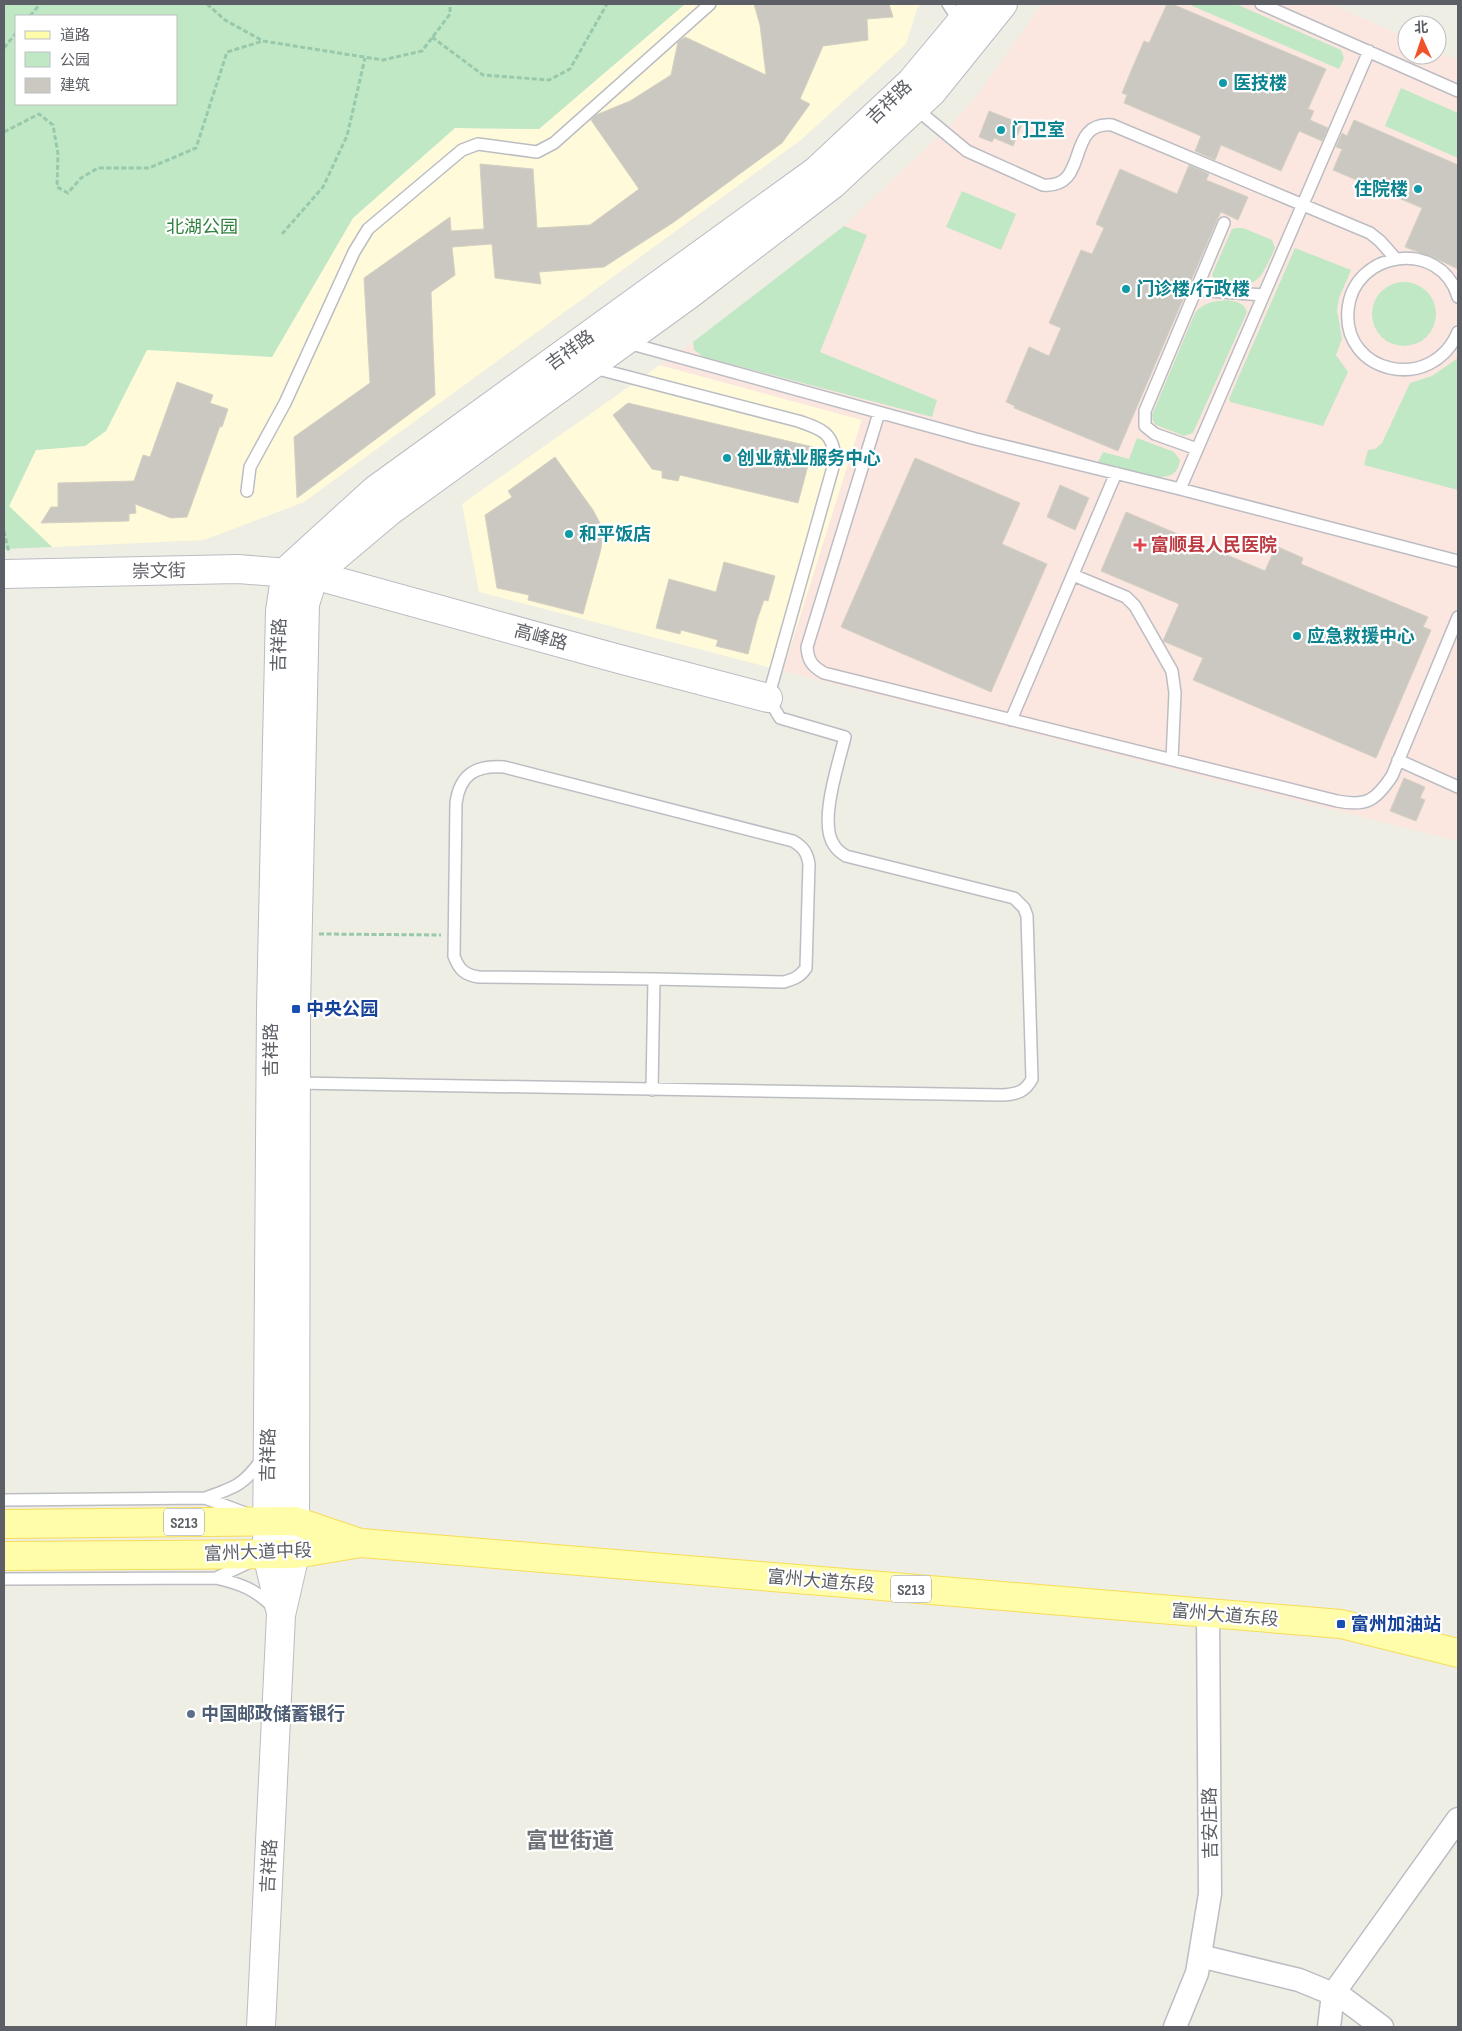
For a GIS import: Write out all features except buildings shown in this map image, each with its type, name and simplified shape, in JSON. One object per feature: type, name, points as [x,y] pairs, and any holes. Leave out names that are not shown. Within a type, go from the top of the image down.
[{"type":"main road","name":"吉祥路","points":[[261,2027],[281,1615],[295,1554],[297,934],[305,604],[314,575],[390,511],[690,294],[832,185],[932,92],[1003,4]]},
{"type":"main road","name":"吉祥路","points":[[281,1615],[267,1554],[271,1008],[280,611],[286,572],[375,490],[816,171],[911,82],[961,10]]},
{"type":"main road","name":"崇文街","points":[[4,574],[238,569],[314,575]]},
{"type":"main road","name":"高峰路","points":[[314,575],[768,698]]},
{"type":"main road","name":"富州大道中段","points":[[4,1524],[295,1521],[361,1543]]},
{"type":"main road","name":"富州大道中段","points":[[4,1556],[295,1554],[361,1543]]},
{"type":"main road","name":"富州大道东段","points":[[361,1543],[1341,1624],[1458,1653]]},
{"type":"street","name":"吉安庄路","points":[[1175,2027],[1197,1973],[1210,1894],[1208,1613]]},
{"type":"street","points":[[1329,2027],[1333,1994],[1458,1819]]},
{"type":"street","points":[[1200,1956],[1298,1980],[1343,1998],[1382,2027]]},
{"type":"lane","points":[[247,491],[250,467],[285,403],[354,252],[368,229],[462,150],[478,144],[537,152],[554,143],[710,4]]},
{"type":"lane","points":[[1261,4],[1458,91]]},
{"type":"lane","points":[[1180,489],[1369,51]]},
{"type":"lane","points":[[915,108],[967,150],[1043,185],[1054,186],[1061,184],[1068,178],[1086,134],[1094,127],[1102,124],[1112,125],[1370,233],[1396,258]]},
{"type":"lane","points":[[1197,449],[1155,434],[1145,426],[1145,411],[1224,223]]},
{"type":"lane","points":[[1457,336],[1447,352],[1437,360],[1414,370],[1389,368],[1372,360],[1358,347],[1348,324],[1348,311],[1355,287],[1372,268],[1396,258],[1420,260],[1432,265],[1451,282],[1458,297]]},
{"type":"lane","points":[[1196,290],[1263,295]]},
{"type":"lane","points":[[624,342],[879,414],[1458,561]]},
{"type":"lane","points":[[296,1083],[1003,1096],[1016,1094],[1024,1090],[1032,1078],[1027,916],[1024,908],[1014,898],[846,856],[838,850],[830,837],[828,811],[845,737],[780,718],[768,698],[835,460],[834,445],[828,436],[818,428],[798,421],[589,366]]},
{"type":"lane","points":[[879,414],[807,647],[808,659],[814,668],[824,673],[1337,801],[1359,804],[1370,800],[1380,793],[1392,776],[1458,617]]},
{"type":"lane","points":[[1011,720],[1116,473]]},
{"type":"lane","points":[[1073,575],[1126,597],[1135,606],[1172,670],[1175,693],[1172,760]]},
{"type":"lane","points":[[1398,760],[1458,786]]},
{"type":"lane","points":[[489,766],[504,767],[793,841],[808,854],[807,959],[806,968],[802,974],[795,979],[784,982],[654,979],[470,976],[462,972],[454,956],[458,791],[471,773],[479,768],[489,766]]},
{"type":"lane","points":[[652,1090],[654,979]]},
{"type":"lane","points":[[4,1500],[205,1498],[232,1489],[250,1477],[268,1449]]},
{"type":"lane","points":[[205,1498],[268,1521]]},
{"type":"lane","points":[[216,1578],[267,1554]]},
{"type":"lane","points":[[4,1579],[216,1578],[260,1593],[281,1615]]},
{"type":"path","points":[[31,15],[40,4]]},
{"type":"path","points":[[207,4],[226,20],[263,41],[383,60],[422,51],[450,14],[450,4]]},
{"type":"path","points":[[432,37],[482,76],[549,80],[570,69],[607,4]]},
{"type":"path","points":[[4,48],[15,33]]},
{"type":"path","points":[[4,132],[39,114],[53,125],[58,154],[57,187],[68,193],[81,178],[98,168],[148,168],[196,148],[227,52],[263,41]]},
{"type":"path","points":[[282,234],[323,187],[347,136],[365,58]]},
{"type":"path","points":[[297,934],[454,936]]},
{"type":"shaded area","points":[[685,4],[921,4],[917,9],[906,44],[802,139],[304,502],[204,540],[52,547],[9,507],[36,450],[85,446],[106,431],[147,349],[272,357],[353,218],[455,128],[539,129]]},
{"type":"shaded area","name":"富顺县人民医院","points":[[1042,4],[1330,4],[1397,34],[1397,65],[1447,65],[1447,56],[1458,61],[1458,841],[783,671],[862,420],[660,365],[693,342],[844,226],[953,123],[977,96]]},
{"type":"shaded area","points":[[660,365],[862,420],[783,671],[479,592],[462,504]]},
{"type":"green space","name":"北湖公园","points":[[4,4],[685,4],[539,129],[455,128],[353,218],[272,357],[147,350],[106,431],[85,446],[36,450],[9,506],[52,547],[4,549]]},
{"type":"green space","points":[[1188,4],[1236,4],[1341,50],[1344,58],[1339,69]]},
{"type":"green space","points":[[1401,88],[1458,113],[1458,158],[1385,126]]},
{"type":"green space","points":[[962,191],[1016,214],[1001,250],[946,227]]},
{"type":"green space","points":[[844,226],[867,235],[820,352],[937,400],[932,417],[704,357],[694,350],[693,342]]},
{"type":"green space","points":[[1243,228],[1272,240],[1275,248],[1265,269],[1255,280],[1241,284],[1217,283],[1212,275],[1213,272],[1232,229]]},
{"type":"green space","points":[[1295,248],[1351,270],[1339,298],[1337,310],[1342,339],[1336,355],[1348,372],[1323,426],[1230,402],[1229,399]]},
{"type":"green space","points":[[1404,282],[1416,285],[1427,291],[1433,302],[1436,314],[1433,326],[1427,337],[1416,343],[1404,346],[1392,343],[1381,337],[1375,326],[1372,314],[1375,302],[1381,291],[1392,285]]},
{"type":"green space","points":[[1228,300],[1242,304],[1247,312],[1193,433],[1184,436],[1156,425],[1152,415],[1195,313],[1202,306]]},
{"type":"green space","points":[[1458,358],[1458,490],[1364,465],[1368,450],[1375,449],[1382,443],[1410,383],[1432,376]]},
{"type":"green space","points":[[1137,438],[1174,452],[1180,460],[1176,471],[1171,475],[1159,477],[1098,462],[1103,452],[1129,459]]},
{"type":"place","name":"医技楼","points":[[1223,83]]},
{"type":"place","name":"门卫室","points":[[1001,130]]},
{"type":"place","name":"住院楼","points":[[1418,189]]},
{"type":"place","name":"门诊楼/行政楼","points":[[1126,289]]},
{"type":"place","name":"创业就业服务中心","points":[[727,458]]},
{"type":"place","name":"和平饭店","points":[[569,534]]},
{"type":"place","name":"富顺县人民医院","points":[[1140,545]]},
{"type":"place","name":"应急救援中心","points":[[1297,636]]},
{"type":"place","name":"中央公园","points":[[296,1009]]},
{"type":"place","name":"富州加油站","points":[[1341,1624]]},
{"type":"place","name":"中国邮政储蓄银行","points":[[191,1714]]},
{"type":"district","name":"富世街道","points":[[570,1840]]}]
